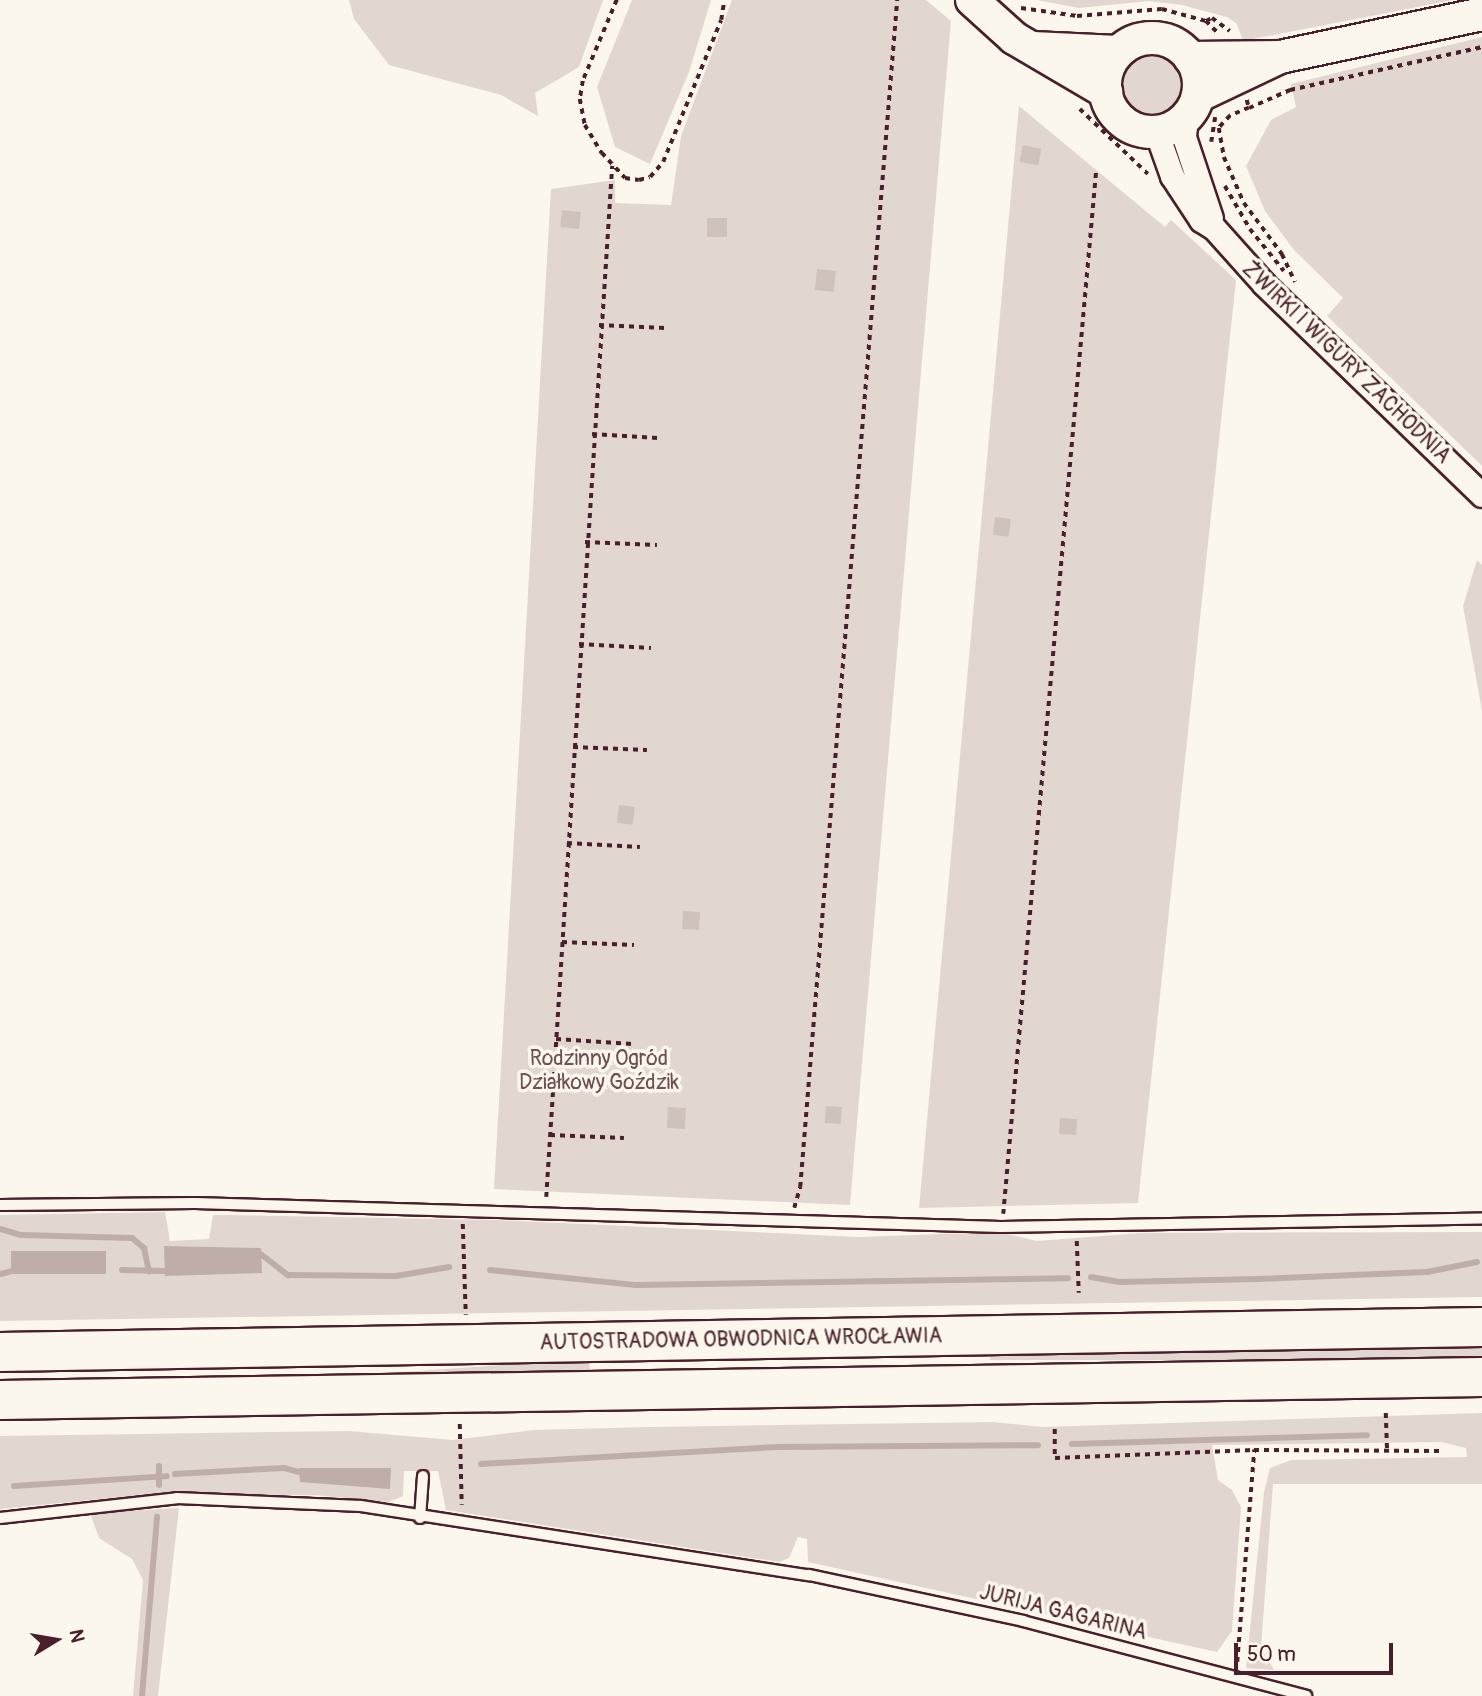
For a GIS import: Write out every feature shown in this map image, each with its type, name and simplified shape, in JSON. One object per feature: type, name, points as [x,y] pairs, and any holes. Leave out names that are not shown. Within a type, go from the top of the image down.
[{"type":"highway","name":"AUTOSTRADOWA OBWODNICA WROCŁAWIA","points":[[0,1352],[1482,1326]]},
{"type":"highway","points":[[0,1400],[1482,1377]]},
{"type":"street","points":[[972,0],[1014,38],[1106,92]]},
{"type":"street","points":[[1191,58],[1280,57],[1482,14]]},
{"type":"street","points":[[1034,48],[1118,52],[1142,39],[1156,38],[1181,48],[1191,58],[1197,70],[1202,108],[1184,137],[1214,228]]},
{"type":"street","points":[[1118,52],[1106,78],[1106,92],[1118,117],[1142,131],[1156,131],[1202,108],[1280,57]]},
{"type":"street","name":"ŻWIRKI I WIGURY ZACHODNIA","points":[[1156,131],[1172,176],[1201,220],[1214,228],[1305,325],[1482,495]]},
{"type":"lane","points":[[0,1205],[195,1203],[760,1223],[1077,1225],[1482,1219]]},
{"type":"lane","points":[[420,1518],[423,1476]]},
{"type":"lane","name":"JURIJA GAGARINA","points":[[0,1518],[177,1498],[327,1504],[809,1575],[1023,1621],[1306,1696]]},
{"type":"path","points":[[617,0],[583,81],[580,99],[585,125],[612,166],[625,178],[639,180],[650,177],[663,162],[721,20],[724,0]]},
{"type":"path","points":[[795,1202],[800,1187],[897,0]]},
{"type":"path","points":[[1013,4],[1059,15],[1162,9],[1206,22],[1212,18],[1232,33]]},
{"type":"path","points":[[1305,325],[1310,312],[1282,254],[1244,203],[1222,149],[1218,134],[1224,121],[1290,90],[1482,47]]},
{"type":"path","points":[[1245,92],[1249,108]]},
{"type":"path","points":[[1076,105],[1151,175]]},
{"type":"path","points":[[1202,108],[1210,127],[1212,148]]},
{"type":"path","points":[[547,1191],[607,180],[612,166]]},
{"type":"path","points":[[1004,1207],[1096,170]]},
{"type":"path","points":[[1220,173],[1237,208],[1270,254]]},
{"type":"path","points":[[598,325],[665,328]]},
{"type":"path","points":[[592,434],[658,438]]},
{"type":"path","points":[[586,542],[657,545]]},
{"type":"path","points":[[579,644],[651,648]]},
{"type":"path","points":[[573,747],[647,750]]},
{"type":"path","points":[[567,843],[640,848]]},
{"type":"path","points":[[562,942],[634,945]]},
{"type":"path","points":[[556,1039],[634,1044]]},
{"type":"path","points":[[550,1135],[624,1138]]},
{"type":"path","points":[[463,1211],[466,1317]]},
{"type":"path","points":[[1077,1225],[1079,1293]]},
{"type":"path","points":[[1386,1413],[1387,1450]]},
{"type":"path","points":[[460,1423],[461,1524]]},
{"type":"path","points":[[1055,1429],[1055,1458],[1254,1450],[1440,1451]]},
{"type":"path","points":[[1236,1678],[1254,1450]]},
{"type":"green space","points":[[349,0],[603,0],[579,67],[535,93],[538,116],[501,95],[389,65],[354,19]]},
{"type":"green space","points":[[632,0],[711,0],[689,72],[650,164],[615,147],[597,87]]},
{"type":"green space","name":"Rodzinny Ogród Działkowy Goździk","points":[[732,0],[926,0],[951,21],[850,1205],[494,1189],[551,189],[615,180],[615,203],[671,205],[681,136]]},
{"type":"green space","points":[[1037,0],[1453,0],[1243,41],[1237,24],[1227,17],[1182,5],[1149,1],[1079,8]]},
{"type":"green space","points":[[1482,37],[1482,466],[1327,316],[1343,298],[1294,250],[1265,211],[1246,166],[1271,120],[1296,107],[1291,84]]},
{"type":"green space","points":[[1152,56],[1163,58],[1176,69],[1181,85],[1179,96],[1168,109],[1152,114],[1141,112],[1128,101],[1123,85],[1125,74],[1136,61]]},
{"type":"green space","points":[[1019,106],[1165,227],[1171,220],[1236,280],[1138,1203],[919,1208]]},
{"type":"green space","points":[[1477,560],[1482,565],[1482,711],[1463,606]]},
{"type":"green space","points":[[165,1212],[170,1241],[209,1239],[213,1215],[495,1220],[859,1237],[999,1232],[1037,1241],[1141,1233],[1482,1232],[1482,1297],[0,1321],[0,1215]]},
{"type":"green space","points":[[990,1345],[1482,1345],[1482,1360],[990,1360]]},
{"type":"green space","points":[[589,1359],[590,1373],[2,1414],[1,1400]]},
{"type":"green space","points":[[1482,1413],[1482,1484],[1273,1484],[1261,1648],[1274,1670],[1246,1668],[1264,1492],[1270,1468],[1291,1460],[1467,1457],[1466,1448],[1441,1442],[1212,1445],[1218,1480],[1232,1490],[1241,1507],[1232,1631],[1217,1652],[808,1562],[807,1539],[798,1537],[789,1558],[779,1562],[446,1510],[438,1471],[404,1471],[403,1496],[389,1502],[314,1495],[151,1494],[0,1509],[0,1436],[349,1431],[453,1440],[534,1430],[648,1427],[992,1422],[1043,1427]]},
{"type":"green space","points":[[179,1508],[158,1696],[133,1696],[143,1580],[132,1559],[99,1538],[90,1513]]},
{"type":"shaded area","points":[[164,1246],[261,1248],[262,1273],[165,1276]]},
{"type":"shaded area","points":[[11,1251],[106,1251],[106,1274],[11,1274]]},
{"type":"shaded area","points":[[299,1468],[391,1468],[390,1489],[300,1482]]},
{"type":"building","points":[[1023,145],[1042,149],[1038,166],[1019,162]]},
{"type":"building","points":[[562,210],[581,212],[579,229],[560,227]]},
{"type":"building","points":[[707,218],[727,218],[727,237],[707,237]]},
{"type":"building","points":[[817,269],[836,271],[834,292],[815,290]]},
{"type":"building","points":[[995,517],[1011,519],[1009,537],[993,535]]},
{"type":"building","points":[[619,805],[635,807],[633,825],[617,823]]},
{"type":"building","points":[[683,911],[700,912],[699,930],[682,929]]},
{"type":"building","points":[[826,1106],[842,1107],[841,1124],[825,1123]]},
{"type":"building","points":[[668,1107],[686,1108],[685,1129],[667,1128]]},
{"type":"building","points":[[1060,1118],[1077,1119],[1076,1135],[1059,1134]]},
{"type":"waterway","points":[[0,1229],[21,1235],[132,1238],[144,1248],[149,1271]]},
{"type":"waterway","points":[[262,1255],[288,1275],[396,1276],[449,1267]]},
{"type":"waterway","points":[[1091,1277],[1120,1282],[1258,1279],[1427,1272],[1477,1262]]},
{"type":"waterway","points":[[122,1270],[165,1271]]},
{"type":"waterway","points":[[490,1270],[636,1285],[1068,1278]]},
{"type":"waterway","points":[[1,1274],[12,1271]]},
{"type":"waterway","points":[[1072,1444],[1367,1435]]},
{"type":"waterway","points":[[481,1464],[778,1447],[1038,1445]]},
{"type":"waterway","points":[[159,1466],[159,1485]]},
{"type":"waterway","points":[[175,1474],[284,1468],[299,1472]]},
{"type":"waterway","points":[[14,1486],[167,1476]]},
{"type":"waterway","points":[[142,1696],[157,1517]]}]
